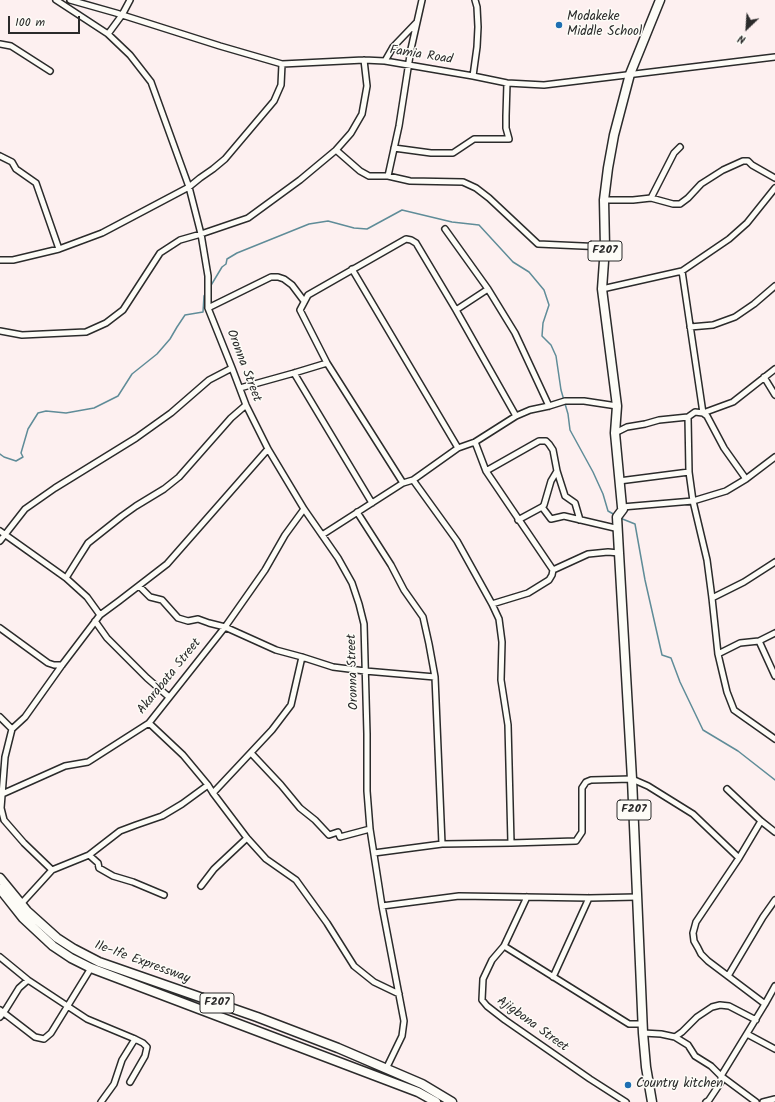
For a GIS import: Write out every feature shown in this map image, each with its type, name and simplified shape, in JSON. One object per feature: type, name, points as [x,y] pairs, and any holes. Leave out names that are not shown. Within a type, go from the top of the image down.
[{"type":"main road","name":"F207","points":[[622,508],[615,433],[617,406],[602,289],[605,246],[604,200],[614,135],[630,74],[660,0]]},
{"type":"main road","points":[[617,522],[622,508]]},
{"type":"main road","name":"F207","points":[[617,522],[632,779],[643,1033],[646,1067],[652,1102]]},
{"type":"main road","name":"Ile-Ife Expressway","points":[[0,878],[32,916],[57,938],[99,962],[257,1017],[338,1048],[422,1084],[452,1102]]},
{"type":"main road","name":"Ile-Ife Expressway","points":[[1,893],[23,918],[53,946],[71,958],[91,968],[418,1092],[436,1102]]},
{"type":"street","points":[[56,0],[108,34],[130,55],[151,82],[189,187],[201,234],[208,276],[208,307],[271,277],[284,279],[292,285],[304,301]]},
{"type":"street","name":"Famia Road","points":[[70,0],[282,64],[364,60],[385,61],[507,83],[544,85],[775,57]]},
{"type":"street","points":[[108,34],[122,15],[130,0]]},
{"type":"street","points":[[388,176],[408,64],[422,0]]},
{"type":"street","points":[[473,76],[478,27],[477,7],[475,0]]},
{"type":"street","points":[[385,61],[393,47],[417,23]]},
{"type":"street","points":[[0,44],[11,46],[50,71]]},
{"type":"street","points":[[0,331],[22,335],[86,332],[106,323],[123,310],[160,253],[180,240],[248,218],[300,180],[336,150],[351,133],[362,114],[367,86],[364,60]]},
{"type":"street","points":[[0,260],[13,260],[58,249],[102,233],[189,187],[225,159],[274,101],[281,85],[282,64]]},
{"type":"street","points":[[394,148],[431,153],[453,153],[474,139],[509,139],[506,128],[507,83]]},
{"type":"street","points":[[651,198],[674,153],[680,147]]},
{"type":"street","points":[[336,150],[360,172],[369,176],[388,176],[410,181],[463,182],[476,188],[489,198],[538,244],[605,246]]},
{"type":"street","points":[[0,156],[12,162],[16,169],[36,182],[58,249]]},
{"type":"street","points":[[604,200],[633,200],[651,198],[673,204],[680,204],[701,184],[723,170],[743,161],[748,161],[752,165],[775,178]]},
{"type":"street","points":[[602,289],[682,271],[729,239],[747,223],[775,188]]},
{"type":"street","points":[[445,229],[488,289],[515,333],[549,406]]},
{"type":"street","points":[[403,483],[327,362],[300,310],[308,296],[406,239],[412,240],[416,243],[456,310],[516,416]]},
{"type":"street","points":[[352,270],[458,448]]},
{"type":"street","points":[[682,271],[703,414]]},
{"type":"street","points":[[690,327],[713,325],[735,317],[754,304],[775,286]]},
{"type":"street","points":[[456,310],[488,289]]},
{"type":"street","name":"Oronna Street","points":[[208,307],[246,405],[268,450],[304,509],[338,558],[352,582],[364,624],[367,791],[370,829],[382,906],[404,1021],[402,1036],[386,1069]]},
{"type":"street","points":[[240,388],[327,362]]},
{"type":"street","points":[[0,541],[25,509],[54,488],[136,438],[171,413],[209,380],[232,368]]},
{"type":"street","points":[[703,414],[733,402],[775,369]]},
{"type":"street","points":[[294,373],[372,503]]},
{"type":"street","points":[[764,377],[775,395]]},
{"type":"street","points":[[322,535],[403,483],[413,480],[458,448],[475,442],[516,416],[530,410],[565,401],[617,406]]},
{"type":"street","points":[[66,578],[88,543],[122,516],[164,489],[179,477],[231,418],[246,405]]},
{"type":"street","points":[[615,433],[627,427],[659,420],[688,417],[695,412],[703,414],[706,416],[724,448],[746,479]]},
{"type":"street","points":[[688,417],[689,472],[693,501],[707,560],[718,654],[727,692],[734,710],[775,738]]},
{"type":"street","points":[[486,471],[539,441],[546,441],[553,450],[557,472],[564,496],[575,503],[580,520]]},
{"type":"street","points":[[475,442],[486,471],[553,570],[549,580],[528,593],[492,604]]},
{"type":"street","points":[[52,870],[24,843],[4,820],[1,808],[1,795],[4,757],[12,729],[26,717],[62,665],[100,615],[167,564],[268,450]]},
{"type":"street","points":[[622,508],[693,501],[726,491],[746,479],[775,458]]},
{"type":"street","points":[[518,520],[544,505],[551,481],[557,472]]},
{"type":"street","points":[[619,481],[689,472]]},
{"type":"street","points":[[413,480],[457,541],[499,619],[502,642],[501,680],[508,725],[511,843]]},
{"type":"street","points":[[542,507],[551,519],[564,516],[615,528],[617,522]]},
{"type":"street","name":"Akarabata Street","points":[[1,795],[65,766],[88,762],[149,723],[225,627],[265,570],[285,535],[304,509]]},
{"type":"street","points":[[357,512],[391,565],[404,590],[423,617],[435,677],[442,844]]},
{"type":"street","points":[[0,531],[66,578],[87,597],[100,615]]},
{"type":"street","points":[[553,570],[588,554],[608,552],[619,553]]},
{"type":"street","points":[[712,598],[744,582],[775,562]]},
{"type":"street","points":[[139,586],[150,597],[162,600],[178,618],[188,621],[198,619],[209,624],[225,627],[276,650],[333,667],[435,677]]},
{"type":"street","points":[[95,621],[107,638],[169,697]]},
{"type":"street","points":[[0,628],[48,663],[62,665]]},
{"type":"street","points":[[718,654],[740,643],[760,641],[775,633]]},
{"type":"street","points":[[760,641],[775,676]]},
{"type":"street","points":[[212,793],[272,730],[291,705],[302,657]]},
{"type":"street","points":[[0,717],[12,729]]},
{"type":"street","points":[[149,723],[183,755],[208,785],[212,793],[247,838],[266,859],[296,880],[327,923],[354,966],[374,982],[399,994]]},
{"type":"street","points":[[250,753],[281,785],[300,808],[315,820],[329,835],[338,832],[340,837],[370,829]]},
{"type":"street","points":[[374,853],[442,844],[576,841],[582,832],[582,788],[586,782],[591,780],[632,779],[648,786],[693,814],[739,858]]},
{"type":"street","points":[[21,904],[52,870],[89,856],[120,831],[162,816],[182,804],[208,785]]},
{"type":"street","points":[[727,789],[775,832]]},
{"type":"street","points":[[761,821],[739,858],[696,922],[693,933],[694,941],[701,954],[708,961],[766,1004]]},
{"type":"street","points":[[201,886],[214,869],[247,838]]},
{"type":"street","points":[[89,856],[98,863],[99,868],[113,876],[133,882],[164,895]]},
{"type":"street","points":[[382,906],[459,896],[589,898],[637,896]]},
{"type":"street","name":"Ajigbona Street","points":[[527,897],[504,946],[492,960],[483,979],[482,1000],[487,1006],[505,1020],[626,1102]]},
{"type":"street","points":[[553,977],[589,898]]},
{"type":"street","points":[[728,976],[763,917],[775,900]]},
{"type":"street","points":[[504,946],[629,1024],[643,1024]]},
{"type":"street","points":[[0,957],[28,980],[87,1019],[143,1043],[147,1047],[145,1056],[130,1082]]},
{"type":"street","points":[[28,980],[19,988],[1,1014],[35,1037],[44,1039],[51,1033],[91,968]]},
{"type":"street","points":[[706,1102],[721,1082],[721,1076],[766,1004],[775,986]]},
{"type":"street","points":[[675,1038],[697,1017],[712,1007],[720,1005],[729,1006],[756,1020]]},
{"type":"street","points":[[643,1033],[661,1034],[675,1038],[688,1045],[694,1056],[712,1066],[721,1076],[756,1102]]},
{"type":"street","points":[[747,1034],[775,1050]]},
{"type":"street","points":[[102,1102],[114,1084],[122,1060],[135,1039]]},
{"type":"street","points":[[763,1102],[775,1099]]},
{"type":"waterway","points":[[210,287],[222,267],[226,264],[227,259],[237,253],[309,224],[328,221],[354,228],[367,229],[402,210],[452,222],[479,225],[513,262],[529,272],[544,290],[549,305],[543,323],[542,336],[551,345],[556,356],[561,390],[568,414],[570,430],[593,472],[603,494],[608,511],[615,515]]},
{"type":"waterway","points":[[0,454],[16,461],[23,457],[21,453],[28,429],[38,413],[46,411],[66,413],[94,408],[118,396],[132,374],[157,354],[170,339],[185,315],[203,312],[204,296],[206,293]]},
{"type":"waterway","points":[[620,518],[635,524],[645,580],[662,655],[671,658],[680,682],[703,730],[738,751],[775,780]]},
{"type":"place","name":"Modakeke Middle School","points":[[559,25]]},
{"type":"place","name":"Country kitchen","points":[[628,1085]]}]
